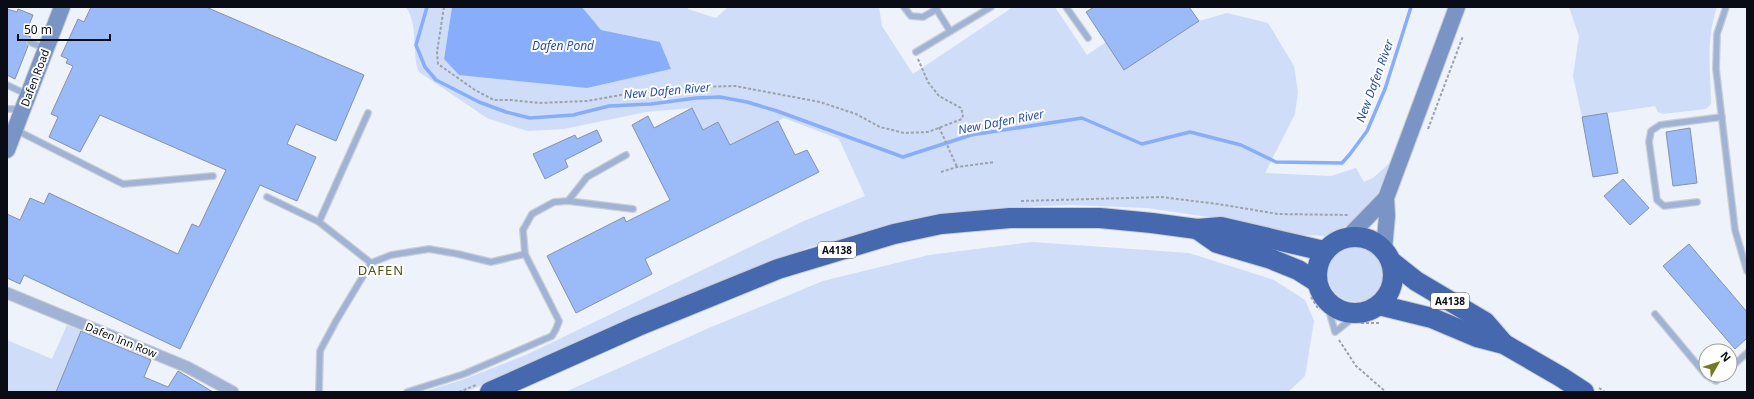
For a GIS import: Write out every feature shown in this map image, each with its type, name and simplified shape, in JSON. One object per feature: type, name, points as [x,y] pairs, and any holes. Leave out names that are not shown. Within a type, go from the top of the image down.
[{"type":"highway","name":"A4138","points":[[485,388],[723,290],[778,269],[894,234],[942,224],[1010,218],[1100,218],[1152,223],[1196,230],[1221,227],[1324,251]]},
{"type":"highway","name":"A4138","points":[[1196,230],[1217,243],[1270,259],[1298,270],[1321,298]]},
{"type":"highway","points":[[1361,236],[1373,241],[1388,256],[1394,274],[1392,286],[1381,314],[1370,310],[1353,318],[1347,312],[1335,308],[1321,298],[1317,271],[1319,261],[1324,251],[1339,240],[1348,237],[1361,236]]},
{"type":"highway","name":"A4138","points":[[1388,256],[1416,281],[1485,322],[1504,344]]},
{"type":"highway","name":"A4138","points":[[1381,314],[1432,318],[1477,337],[1504,344],[1561,376],[1584,392]]},
{"type":"main road","points":[[1388,256],[1386,198],[1457,7]]},
{"type":"main road","name":"Dafen Road","points":[[7,150],[15,129],[14,110],[28,94],[46,49],[59,8]]},
{"type":"main road","points":[[1348,237],[1386,198]]},
{"type":"street","name":"Dafen Inn Row","points":[[7,293],[187,367],[233,392]]},
{"type":"lane","points":[[904,7],[911,16],[923,17],[936,8],[950,31]]},
{"type":"lane","points":[[916,52],[991,7]]},
{"type":"lane","points":[[1066,7],[1088,38]]},
{"type":"lane","points":[[1726,7],[1717,34],[1716,69],[1735,230],[1747,271]]},
{"type":"lane","points":[[30,42],[46,49]]},
{"type":"lane","points":[[7,85],[28,94]]},
{"type":"lane","points":[[319,222],[368,113]]},
{"type":"lane","points":[[1697,202],[1664,206],[1657,200],[1648,142],[1651,131],[1660,125],[1722,117]]},
{"type":"lane","points":[[15,129],[123,184],[213,176]]},
{"type":"lane","points":[[568,201],[587,177],[626,155]]},
{"type":"lane","points":[[267,197],[319,222],[371,263]]},
{"type":"lane","points":[[407,392],[464,374],[552,336],[559,321],[525,254],[523,230],[532,214],[554,202],[568,201],[633,209]]},
{"type":"lane","points":[[319,392],[320,351],[371,263],[391,255],[429,249],[491,262],[525,254]]},
{"type":"lane","points":[[1321,298],[1335,332],[1353,318]]},
{"type":"lane","points":[[1655,314],[1698,365]]},
{"type":"lane","points":[[1738,361],[1747,353]]},
{"type":"path","points":[[444,7],[437,52],[438,64],[475,90],[494,100],[539,103],[587,101],[660,88],[735,86],[820,102],[856,114],[880,127],[904,133],[928,132],[962,119],[963,115],[961,108],[939,96],[928,82],[919,65],[916,52]]},
{"type":"path","points":[[939,128],[957,167]]},
{"type":"path","points":[[941,172],[957,167],[995,162]]},
{"type":"path","points":[[1016,201],[1161,197],[1218,204],[1278,214],[1360,216],[1373,211]]},
{"type":"path","points":[[1321,298],[1322,316],[1321,298]]},
{"type":"path","points":[[1353,318],[1381,314]]},
{"type":"path","points":[[1335,332],[1356,366],[1386,392]]},
{"type":"path","points":[[459,392],[485,388]]},
{"type":"shaded area","points":[[406,7],[452,7],[444,59],[587,88],[671,69],[660,42],[601,30],[582,7],[687,7],[688,9],[716,18],[728,7],[879,7],[882,26],[913,74],[1013,7],[1055,7],[1087,55],[1106,42],[1124,70],[1199,21],[1227,13],[1268,23],[1294,66],[1298,92],[1295,114],[1265,173],[1331,176],[1356,168],[1364,182],[1373,178],[1392,161],[1373,204],[1350,224],[1325,236],[1304,235],[1222,219],[1147,208],[1070,205],[1000,208],[910,221],[810,247],[671,303],[508,375],[465,392],[423,392],[465,379],[526,355],[804,221],[865,196],[839,139],[784,118],[730,145],[718,122],[703,130],[692,108],[646,112],[564,129],[527,131],[487,118],[419,72],[415,56],[414,30],[410,14]]},
{"type":"shaded area","points":[[1569,7],[1717,7],[1713,20],[1710,44],[1711,104],[1706,109],[1663,114],[1658,112],[1655,106],[1582,117],[1573,76],[1579,36]]},
{"type":"shaded area","points":[[1032,242],[1189,253],[1274,280],[1305,300],[1314,321],[1305,376],[1288,392],[565,392],[709,328],[823,281],[929,255]]},
{"type":"shaded area","points":[[1351,246],[1361,246],[1376,254],[1382,263],[1384,274],[1382,285],[1376,294],[1361,302],[1351,302],[1340,297],[1333,290],[1328,279],[1328,269],[1333,258],[1340,251]]},
{"type":"shaded area","points":[[67,325],[82,331],[56,392],[7,392],[7,340],[52,359]]},
{"type":"water","name":"Dafen Pond","points":[[452,7],[582,7],[601,30],[660,42],[671,69],[587,88],[459,75],[444,59]]},
{"type":"building","points":[[91,7],[206,7],[364,75],[336,141],[296,124],[287,144],[316,157],[297,201],[260,185],[180,349],[24,275],[20,284],[7,278],[7,214],[20,220],[30,198],[44,204],[49,193],[178,254],[192,224],[199,227],[226,170],[100,115],[80,152],[49,137],[58,117],[51,114],[73,66],[66,63],[68,59],[61,56],[78,19],[84,22]]},
{"type":"building","points":[[1094,7],[1189,7],[1199,21],[1124,70],[1086,12]]},
{"type":"building","points":[[7,9],[17,12],[18,9],[33,15],[25,35],[31,37],[26,41],[28,46],[15,79],[7,75]]},
{"type":"building","points":[[692,108],[703,130],[718,122],[730,145],[778,121],[795,155],[807,150],[819,172],[645,259],[652,274],[576,313],[547,256],[624,217],[626,222],[670,200],[632,125],[648,116],[654,128]]},
{"type":"building","points":[[1607,113],[1618,173],[1593,177],[1582,117]]},
{"type":"building","points":[[1690,128],[1697,183],[1673,186],[1666,132]]},
{"type":"building","points":[[597,130],[602,141],[565,160],[568,167],[545,179],[533,154],[575,135],[577,139]]},
{"type":"building","points":[[1623,179],[1649,208],[1630,225],[1604,196]]},
{"type":"building","points":[[1689,244],[1747,312],[1747,338],[1738,346],[1738,343],[1730,343],[1663,266]]},
{"type":"building","points":[[81,331],[151,360],[144,377],[168,387],[178,371],[213,392],[56,392]]},
{"type":"waterway","name":"New Dafen River","points":[[427,7],[416,45],[425,67],[436,80],[479,102],[506,112],[530,118],[573,115],[609,106],[651,104],[696,98],[720,97],[747,102],[777,111],[903,157],[971,135],[1082,118],[1142,144],[1190,132],[1241,145],[1276,162],[1342,163],[1367,131],[1385,89],[1411,7]]},
{"type":"district","name":"DAFEN","points":[[381,270]]}]
